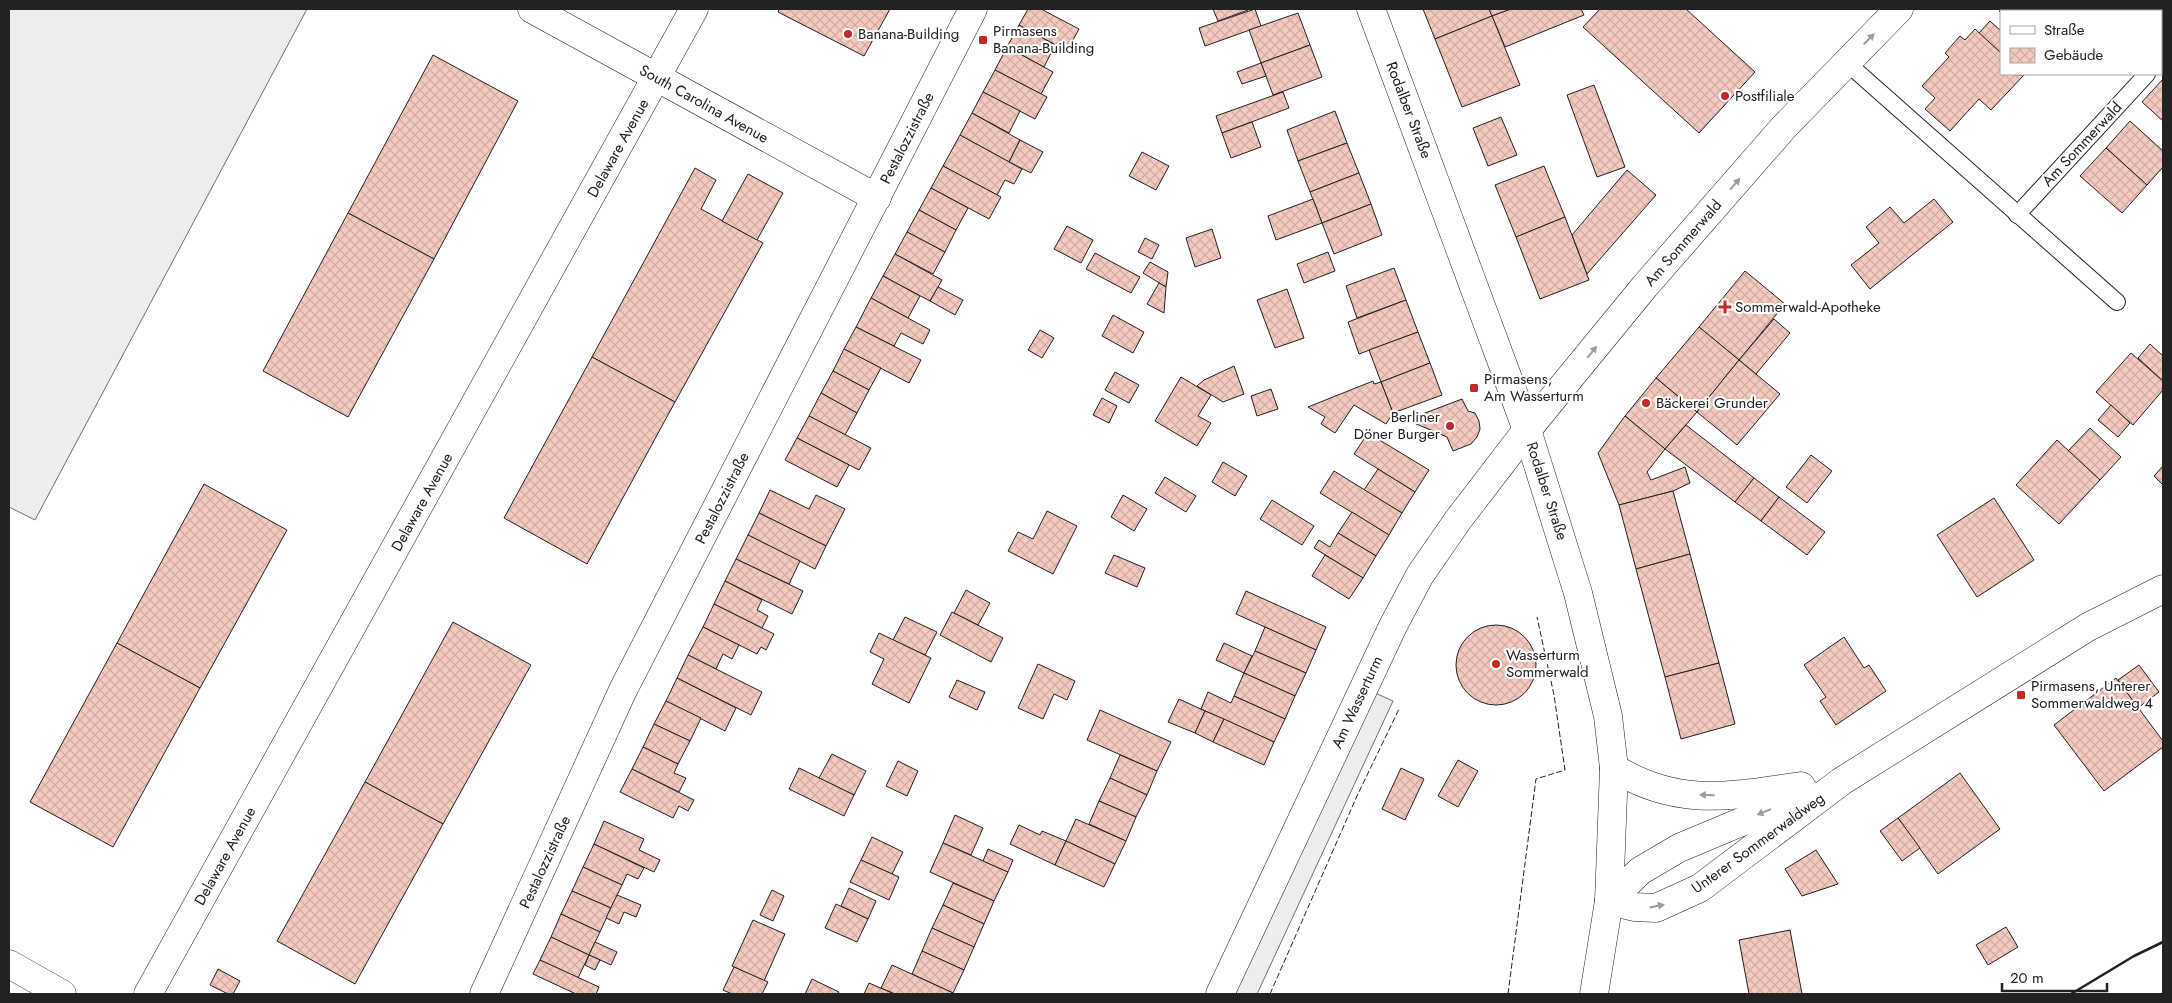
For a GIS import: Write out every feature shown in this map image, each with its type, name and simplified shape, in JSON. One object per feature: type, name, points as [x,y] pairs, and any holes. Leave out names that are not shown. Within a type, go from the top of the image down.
[{"type":"street","name":"South Carolina Avenue","points":[[532,9],[876,198]]},
{"type":"street","name":"Delaware Avenue","points":[[148,994],[694,9]]},
{"type":"street","name":"Pestalozzistraße","points":[[484,994],[623,690],[974,9]]},
{"type":"street","name":"Rodalber Straße","points":[[1371,9],[1527,430],[1558,525],[1592,647],[1608,716],[1614,768],[1609,901],[1594,994]]},
{"type":"street","name":"Am Sommerwald","points":[[1527,430],[1709,213],[1784,127],[1899,9]]},
{"type":"street","name":"Am Wasserturm","points":[[1220,994],[1393,626],[1420,575],[1458,520],[1527,430]]},
{"type":"street","name":"Unterer Sommerwaldweg","points":[[1609,901],[1634,907],[1656,908],[1700,888],[1842,781],[2088,627],[2163,589]]},
{"type":"street","name":"Unterer Sommerwaldweg","points":[[1614,768],[1653,788],[1681,795],[1716,796],[1842,781]]},
{"type":"street","name":"Unterer Sommerwaldweg","points":[[1609,901],[1640,871],[1679,848],[1842,781]]},
{"type":"street","points":[[9,964],[62,994]]},
{"type":"lane","points":[[1846,62],[2017,215],[2118,302]]},
{"type":"lane","name":"Am Sommerwald","points":[[2017,215],[2146,75]]},
{"type":"shaded area","points":[[9,9],[307,9],[35,520],[9,507]]},
{"type":"shaded area","points":[[1373,692],[1393,701],[1257,994],[1233,994]]},
{"type":"building","name":"Banana-Building","points":[[779,9],[890,9],[864,56],[778,12]]},
{"type":"building","points":[[1028,9],[1041,9],[1079,29],[1067,51],[1019,25]]},
{"type":"building","points":[[1213,9],[1247,9],[1248,10],[1218,21]]},
{"type":"building","points":[[1255,9],[1261,26],[1205,46],[1199,28]]},
{"type":"building","points":[[1423,9],[1489,9],[1492,16],[1435,39]]},
{"type":"building","points":[[1489,9],[1511,9],[1492,16]]},
{"type":"building","points":[[1511,9],[1581,9],[1584,15],[1505,47],[1492,16]]},
{"type":"building","points":[[1600,9],[1686,9],[1755,72],[1699,133],[1583,27]]},
{"type":"building","points":[[2001,9],[2083,9],[2082,10]]},
{"type":"building","points":[[1298,13],[1310,45],[1261,63],[1249,30]]},
{"type":"building","points":[[1492,16],[1520,85],[1462,107],[1435,39]]},
{"type":"building","points":[[1990,21],[2000,30],[2000,52],[1979,33]]},
{"type":"building","points":[[1019,25],[1055,45],[1044,67],[1007,47]]},
{"type":"building","points":[[1975,29],[2000,52],[2000,75],[2024,75],[1991,110],[1979,99],[1950,131],[1925,109],[1935,98],[1922,86],[1949,57],[1945,53],[1960,36],[1965,40]]},
{"type":"building","points":[[1310,45],[1322,77],[1273,95],[1261,63]]},
{"type":"building","points":[[1007,47],[1053,72],[1041,94],[995,70]]},
{"type":"building","points":[[433,55],[518,101],[434,259],[348,213]]},
{"type":"building","points":[[1261,63],[1266,76],[1242,84],[1237,72]]},
{"type":"building","points":[[995,70],[1047,97],[1035,119],[983,92]]},
{"type":"building","points":[[2163,79],[2163,121],[2142,102]]},
{"type":"building","points":[[1594,85],[1625,167],[1597,177],[1567,95]]},
{"type":"building","points":[[983,92],[1020,111],[1009,133],[972,113]]},
{"type":"building","points":[[1283,92],[1289,108],[1222,133],[1216,116]]},
{"type":"building","points":[[1335,111],[1347,143],[1298,161],[1287,130]]},
{"type":"building","points":[[972,113],[1020,140],[1009,162],[960,135]]},
{"type":"building","points":[[1501,117],[1517,155],[1488,166],[1473,128]]},
{"type":"building","points":[[2130,121],[2163,151],[2163,167],[2147,185],[2106,148]]},
{"type":"building","points":[[1252,122],[1261,147],[1231,158],[1222,133]]},
{"type":"building","points":[[960,135],[1022,169],[1014,184],[1005,180],[997,195],[943,166]]},
{"type":"building","points":[[1020,140],[1043,152],[1031,173],[1009,162]]},
{"type":"building","points":[[1347,143],[1359,173],[1310,192],[1298,161]]},
{"type":"building","points":[[2106,148],[2147,185],[2122,213],[2080,176]]},
{"type":"building","points":[[1142,152],[1169,166],[1156,190],[1129,176]]},
{"type":"building","points":[[943,166],[1001,197],[989,219],[931,188]]},
{"type":"building","points":[[1544,166],[1565,217],[1516,237],[1495,185]]},
{"type":"building","points":[[695,168],[716,180],[701,209],[763,243],[675,402],[592,357]]},
{"type":"building","points":[[1627,170],[1656,195],[1587,274],[1572,235]]},
{"type":"building","points":[[1359,173],[1371,204],[1322,223],[1310,192]]},
{"type":"building","points":[[748,174],[783,193],[757,240],[722,221]]},
{"type":"building","points":[[931,188],[968,208],[956,230],[919,210]]},
{"type":"building","points":[[1313,199],[1322,223],[1276,240],[1268,216]]},
{"type":"building","points":[[1934,199],[1953,222],[1870,289],[1851,265],[1879,243],[1866,227],[1890,207],[1904,223]]},
{"type":"building","points":[[1371,204],[1382,235],[1334,254],[1322,223]]},
{"type":"building","points":[[919,210],[956,230],[945,252],[907,232]]},
{"type":"building","points":[[348,213],[434,259],[348,417],[263,371]]},
{"type":"building","points":[[1565,217],[1589,280],[1540,299],[1516,237]]},
{"type":"building","points":[[1067,226],[1093,240],[1081,263],[1054,249]]},
{"type":"building","points":[[1212,229],[1221,258],[1195,267],[1186,238]]},
{"type":"building","points":[[907,232],[945,252],[933,274],[895,254]]},
{"type":"building","points":[[1145,238],[1159,245],[1152,259],[1138,252]]},
{"type":"building","points":[[1328,252],[1335,271],[1304,283],[1297,264]]},
{"type":"building","points":[[1095,253],[1140,277],[1131,293],[1086,269]]},
{"type":"building","points":[[895,254],[942,280],[930,301],[883,276]]},
{"type":"building","points":[[1150,262],[1168,272],[1166,287],[1143,273]]},
{"type":"building","points":[[1394,268],[1406,300],[1357,318],[1346,286]]},
{"type":"building","points":[[1745,271],[1785,304],[1739,360],[1699,327]]},
{"type":"building","points":[[883,276],[920,296],[908,318],[871,298]]},
{"type":"building","points":[[1159,283],[1166,287],[1164,313],[1147,304]]},
{"type":"building","points":[[938,287],[963,300],[955,315],[930,301]]},
{"type":"building","points":[[1287,289],[1304,338],[1275,348],[1257,300]]},
{"type":"building","points":[[871,298],[930,330],[923,344],[901,333],[894,346],[856,327]]},
{"type":"building","points":[[1406,300],[1418,332],[1359,354],[1348,322]]},
{"type":"building","points":[[1113,315],[1144,332],[1133,353],[1102,336]]},
{"type":"building","points":[[1774,319],[1790,333],[1756,374],[1739,360]]},
{"type":"building","points":[[856,327],[921,360],[909,383],[844,349]]},
{"type":"building","points":[[1699,327],[1739,360],[1697,412],[1656,378]]},
{"type":"building","points":[[1040,330],[1054,338],[1042,358],[1028,350]]},
{"type":"building","points":[[1418,332],[1430,363],[1381,382],[1369,350]]},
{"type":"building","points":[[2150,344],[2163,356],[2163,381],[2138,358]]},
{"type":"building","points":[[844,349],[881,368],[869,390],[833,371]]},
{"type":"building","points":[[2131,353],[2163,381],[2163,390],[2133,425],[2096,392]]},
{"type":"building","points":[[592,357],[675,402],[587,564],[504,518]]},
{"type":"building","points":[[1739,360],[1780,394],[1737,445],[1697,412]]},
{"type":"building","points":[[1430,363],[1442,395],[1393,413],[1381,382]]},
{"type":"building","points":[[1234,366],[1244,394],[1223,402],[1197,386],[1204,380]]},
{"type":"building","points":[[833,371],[869,390],[857,413],[821,393]]},
{"type":"building","points":[[1115,372],[1139,385],[1129,403],[1105,390]]},
{"type":"building","points":[[1181,377],[1211,395],[1198,416],[1211,423],[1197,446],[1155,421]]},
{"type":"building","points":[[1656,378],[1697,412],[1665,449],[1625,416]]},
{"type":"building","points":[[1373,381],[1374,384],[1381,382],[1393,413],[1386,424],[1354,405],[1335,433],[1321,424],[1325,417],[1308,407]]},
{"type":"building","points":[[1271,389],[1278,409],[1257,416],[1251,396]]},
{"type":"building","points":[[821,393],[857,413],[845,435],[809,416]]},
{"type":"building","points":[[1102,398],[1117,406],[1109,423],[1093,415]]},
{"type":"building","name":"Berliner Döner Burger","points":[[1462,399],[1468,411],[1475,413],[1479,421],[1480,429],[1477,437],[1471,444],[1453,451],[1447,437],[1414,423],[1412,418]]},
{"type":"building","points":[[2111,405],[2130,423],[2118,437],[2098,420]]},
{"type":"building","points":[[809,416],[871,448],[859,470],[797,438]]},
{"type":"building","points":[[1625,416],[1665,449],[1647,472],[1651,480],[1685,467],[1690,483],[1673,491],[1619,505],[1598,453]]},
{"type":"building","points":[[1686,425],[1754,478],[1735,502],[1665,449]]},
{"type":"building","points":[[2090,428],[2121,457],[2100,480],[2068,451]]},
{"type":"building","points":[[1368,433],[1429,470],[1415,492],[1354,454]]},
{"type":"building","points":[[797,438],[849,465],[837,487],[785,460]]},
{"type":"building","points":[[2057,440],[2100,480],[2059,524],[2016,485]]},
{"type":"building","points":[[1811,455],[1832,471],[1807,503],[1786,487]]},
{"type":"building","points":[[1223,462],[1247,476],[1235,496],[1212,482]]},
{"type":"building","points":[[2163,466],[2163,485],[2154,476]]},
{"type":"building","points":[[1378,469],[1415,492],[1402,513],[1364,490]]},
{"type":"building","points":[[1334,471],[1402,513],[1389,535],[1320,493]]},
{"type":"building","points":[[1165,477],[1196,496],[1186,512],[1155,493]]},
{"type":"building","points":[[1754,478],[1779,497],[1761,521],[1735,502]]},
{"type":"building","points":[[204,484],[287,530],[200,688],[117,643]]},
{"type":"building","points":[[770,490],[809,509],[816,495],[845,509],[826,546],[759,513]]},
{"type":"building","points":[[1673,491],[1690,554],[1636,569],[1619,505]]},
{"type":"building","points":[[1123,495],[1147,509],[1134,531],[1111,517]]},
{"type":"building","points":[[1779,497],[1825,532],[1807,555],[1761,521]]},
{"type":"building","points":[[1994,498],[2034,560],[1977,597],[1937,535]]},
{"type":"building","points":[[1272,500],[1314,526],[1302,545],[1260,519]]},
{"type":"building","points":[[1047,511],[1077,526],[1053,574],[1008,551],[1018,532],[1033,539]]},
{"type":"building","points":[[1352,512],[1389,535],[1376,556],[1338,533]]},
{"type":"building","points":[[759,513],[826,546],[815,569],[748,535]]},
{"type":"building","points":[[1338,533],[1376,556],[1363,578],[1314,548],[1319,540],[1330,547]]},
{"type":"building","points":[[748,535],[800,561],[789,584],[736,559]]},
{"type":"building","points":[[1690,554],[1719,663],[1665,677],[1636,569]]},
{"type":"building","points":[[1114,555],[1145,568],[1137,587],[1105,573]]},
{"type":"building","points":[[1325,555],[1363,578],[1349,599],[1312,576]]},
{"type":"building","points":[[736,559],[803,591],[792,614],[725,581]]},
{"type":"building","points":[[725,581],[762,600],[757,610],[768,616],[762,628],[714,604]]},
{"type":"building","points":[[966,590],[990,603],[978,625],[954,613]]},
{"type":"building","points":[[1246,591],[1326,627],[1316,650],[1236,614]]},
{"type":"building","points":[[714,604],[774,634],[766,650],[761,647],[757,654],[703,627]]},
{"type":"building","points":[[952,612],[1003,638],[991,662],[940,635]]},
{"type":"building","points":[[905,617],[937,632],[925,655],[893,640]]},
{"type":"building","points":[[453,622],[531,665],[443,824],[365,782]]},
{"type":"building","name":"Wasserturm Sommerwald","points":[[1496,625],[1511,628],[1524,637],[1533,650],[1536,665],[1533,680],[1524,693],[1511,702],[1496,705],[1481,702],[1468,693],[1459,680],[1456,665],[1459,650],[1468,637],[1481,628]]},
{"type":"building","points":[[703,627],[739,645],[732,659],[723,654],[716,669],[688,655]]},
{"type":"building","points":[[1265,627],[1316,650],[1306,673],[1255,651]]},
{"type":"building","points":[[879,633],[931,658],[909,703],[872,684],[884,659],[870,652]]},
{"type":"building","points":[[1844,637],[1864,668],[1869,665],[1886,691],[1836,725],[1820,701],[1826,697],[1804,665]]},
{"type":"building","points":[[117,643],[200,688],[113,847],[30,802]]},
{"type":"building","points":[[1224,643],[1252,656],[1244,673],[1216,660]]},
{"type":"building","points":[[1255,651],[1306,673],[1295,696],[1244,673]]},
{"type":"building","points":[[688,655],[762,692],[751,715],[677,678]]},
{"type":"building","points":[[1719,663],[1735,724],[1681,739],[1665,677]]},
{"type":"building","points":[[1038,664],[1075,681],[1067,700],[1054,694],[1043,719],[1018,708]]},
{"type":"building","points":[[2139,665],[2159,692],[2138,708],[2118,680]]},
{"type":"building","points":[[1244,673],[1295,696],[1285,719],[1234,696]]},
{"type":"building","points":[[677,678],[736,708],[725,731],[666,701]]},
{"type":"building","points":[[2116,678],[2163,741],[2163,747],[2104,791],[2054,725]]},
{"type":"building","points":[[957,680],[985,692],[977,710],[949,697]]},
{"type":"building","points":[[1208,692],[1231,703],[1234,696],[1285,719],[1274,742],[1201,709]]},
{"type":"building","points":[[1179,699],[1205,711],[1195,733],[1168,722]]},
{"type":"building","points":[[666,701],[701,718],[690,741],[654,724]]},
{"type":"building","points":[[1100,710],[1171,742],[1157,771],[1087,740]]},
{"type":"building","points":[[1205,711],[1224,719],[1213,742],[1195,733]]},
{"type":"building","points":[[1224,719],[1274,742],[1264,765],[1213,742]]},
{"type":"building","points":[[654,724],[690,741],[678,764],[643,747]]},
{"type":"building","points":[[643,747],[678,764],[674,773],[686,778],[679,792],[632,769]]},
{"type":"building","points":[[832,754],[866,771],[854,795],[819,778]]},
{"type":"building","points":[[1120,755],[1157,771],[1147,795],[1110,778]]},
{"type":"building","points":[[1458,760],[1478,771],[1458,807],[1438,796]]},
{"type":"building","points":[[898,761],[918,771],[907,796],[886,786]]},
{"type":"building","points":[[799,768],[854,795],[844,816],[789,789]]},
{"type":"building","points":[[1401,768],[1424,779],[1405,820],[1382,809]]},
{"type":"building","points":[[632,769],[694,800],[688,811],[679,806],[673,818],[620,792]]},
{"type":"building","points":[[1960,773],[2000,829],[1938,874],[1898,818]]},
{"type":"building","points":[[1110,778],[1147,795],[1136,817],[1099,801]]},
{"type":"building","points":[[365,782],[443,824],[355,984],[277,941]]},
{"type":"building","points":[[1099,801],[1136,817],[1126,841],[1089,824]]},
{"type":"building","points":[[955,815],[983,828],[971,855],[943,843]]},
{"type":"building","points":[[1898,818],[1920,848],[1902,861],[1880,831]]},
{"type":"building","points":[[1076,819],[1126,841],[1115,864],[1066,841]]},
{"type":"building","points":[[604,821],[644,839],[639,850],[660,860],[654,872],[594,844]]},
{"type":"building","points":[[1019,825],[1040,835],[1042,831],[1066,841],[1055,865],[1010,844]]},
{"type":"building","points":[[872,837],[903,852],[892,874],[861,860]]},
{"type":"building","points":[[1066,841],[1115,864],[1104,887],[1055,865]]},
{"type":"building","points":[[943,843],[1008,872],[994,901],[930,872]]},
{"type":"building","points":[[594,844],[644,868],[638,879],[627,874],[622,885],[583,867]]},
{"type":"building","points":[[988,849],[1013,860],[1008,872],[983,861]]},
{"type":"building","points":[[1816,850],[1838,884],[1802,896],[1785,869]]},
{"type":"building","points":[[861,860],[899,877],[889,900],[850,882]]},
{"type":"building","points":[[583,867],[622,885],[611,908],[572,891]]},
{"type":"building","points":[[953,883],[994,901],[984,924],[943,905]]},
{"type":"building","points":[[849,888],[876,901],[868,919],[841,906]]},
{"type":"building","points":[[772,890],[784,896],[773,921],[760,915]]},
{"type":"building","points":[[572,891],[611,908],[600,932],[561,914]]},
{"type":"building","points":[[617,895],[641,905],[636,917],[624,912],[619,924],[606,918]]},
{"type":"building","points":[[836,904],[868,919],[857,942],[825,928]]},
{"type":"building","points":[[943,905],[984,924],[974,947],[932,928]]},
{"type":"building","points":[[561,914],[600,932],[589,955],[551,937]]},
{"type":"building","points":[[753,920],[785,934],[764,981],[732,966]]},
{"type":"building","points":[[2006,927],[2018,947],[1988,965],[1976,945]]},
{"type":"building","points":[[932,928],[974,947],[964,970],[922,951]]},
{"type":"building","points":[[1790,930],[1802,994],[1749,994],[1739,940]]},
{"type":"building","points":[[551,937],[589,955],[578,978],[540,960]]},
{"type":"building","points":[[595,942],[617,952],[611,965],[589,955]]},
{"type":"building","points":[[922,951],[964,970],[953,993],[912,974]]},
{"type":"building","points":[[589,955],[600,960],[595,970],[585,965]]},
{"type":"building","points":[[540,960],[599,987],[596,994],[576,994],[533,974]]},
{"type":"building","points":[[892,965],[953,994],[895,994],[881,988]]},
{"type":"building","points":[[734,967],[768,982],[762,994],[732,994],[723,990]]},
{"type":"building","points":[[218,969],[240,981],[233,994],[228,994],[210,985]]},
{"type":"building","points":[[812,979],[839,992],[838,994],[805,994]]},
{"type":"building","points":[[869,983],[892,993],[892,994],[864,994]]},
{"type":"fence","points":[[1508,994],[1536,779],[1565,770],[1554,695],[1537,617]]},
{"type":"fence","points":[[1270,994],[1357,796],[1399,709]]},
{"type":"wall","points":[[2071,994],[2134,956],[2163,942]]},
{"type":"place","name":"Banana-Building","points":[[848,34]]},
{"type":"place","name":"Pirmasens Banana-Building","points":[[983,40]]},
{"type":"place","name":"Postfiliale","points":[[1725,96]]},
{"type":"place","name":"Sommerwald-Apotheke","points":[[1725,307]]},
{"type":"place","name":"Pirmasens, Am Wasserturm","points":[[1474,388]]},
{"type":"place","name":"Bäckerei Grunder","points":[[1646,403]]},
{"type":"place","name":"Berliner Döner Burger","points":[[1450,426]]},
{"type":"place","name":"Wasserturm Sommerwald","points":[[1496,664]]},
{"type":"place","name":"Pirmasens, Unterer Sommerwaldweg 4","points":[[2021,695]]}]
